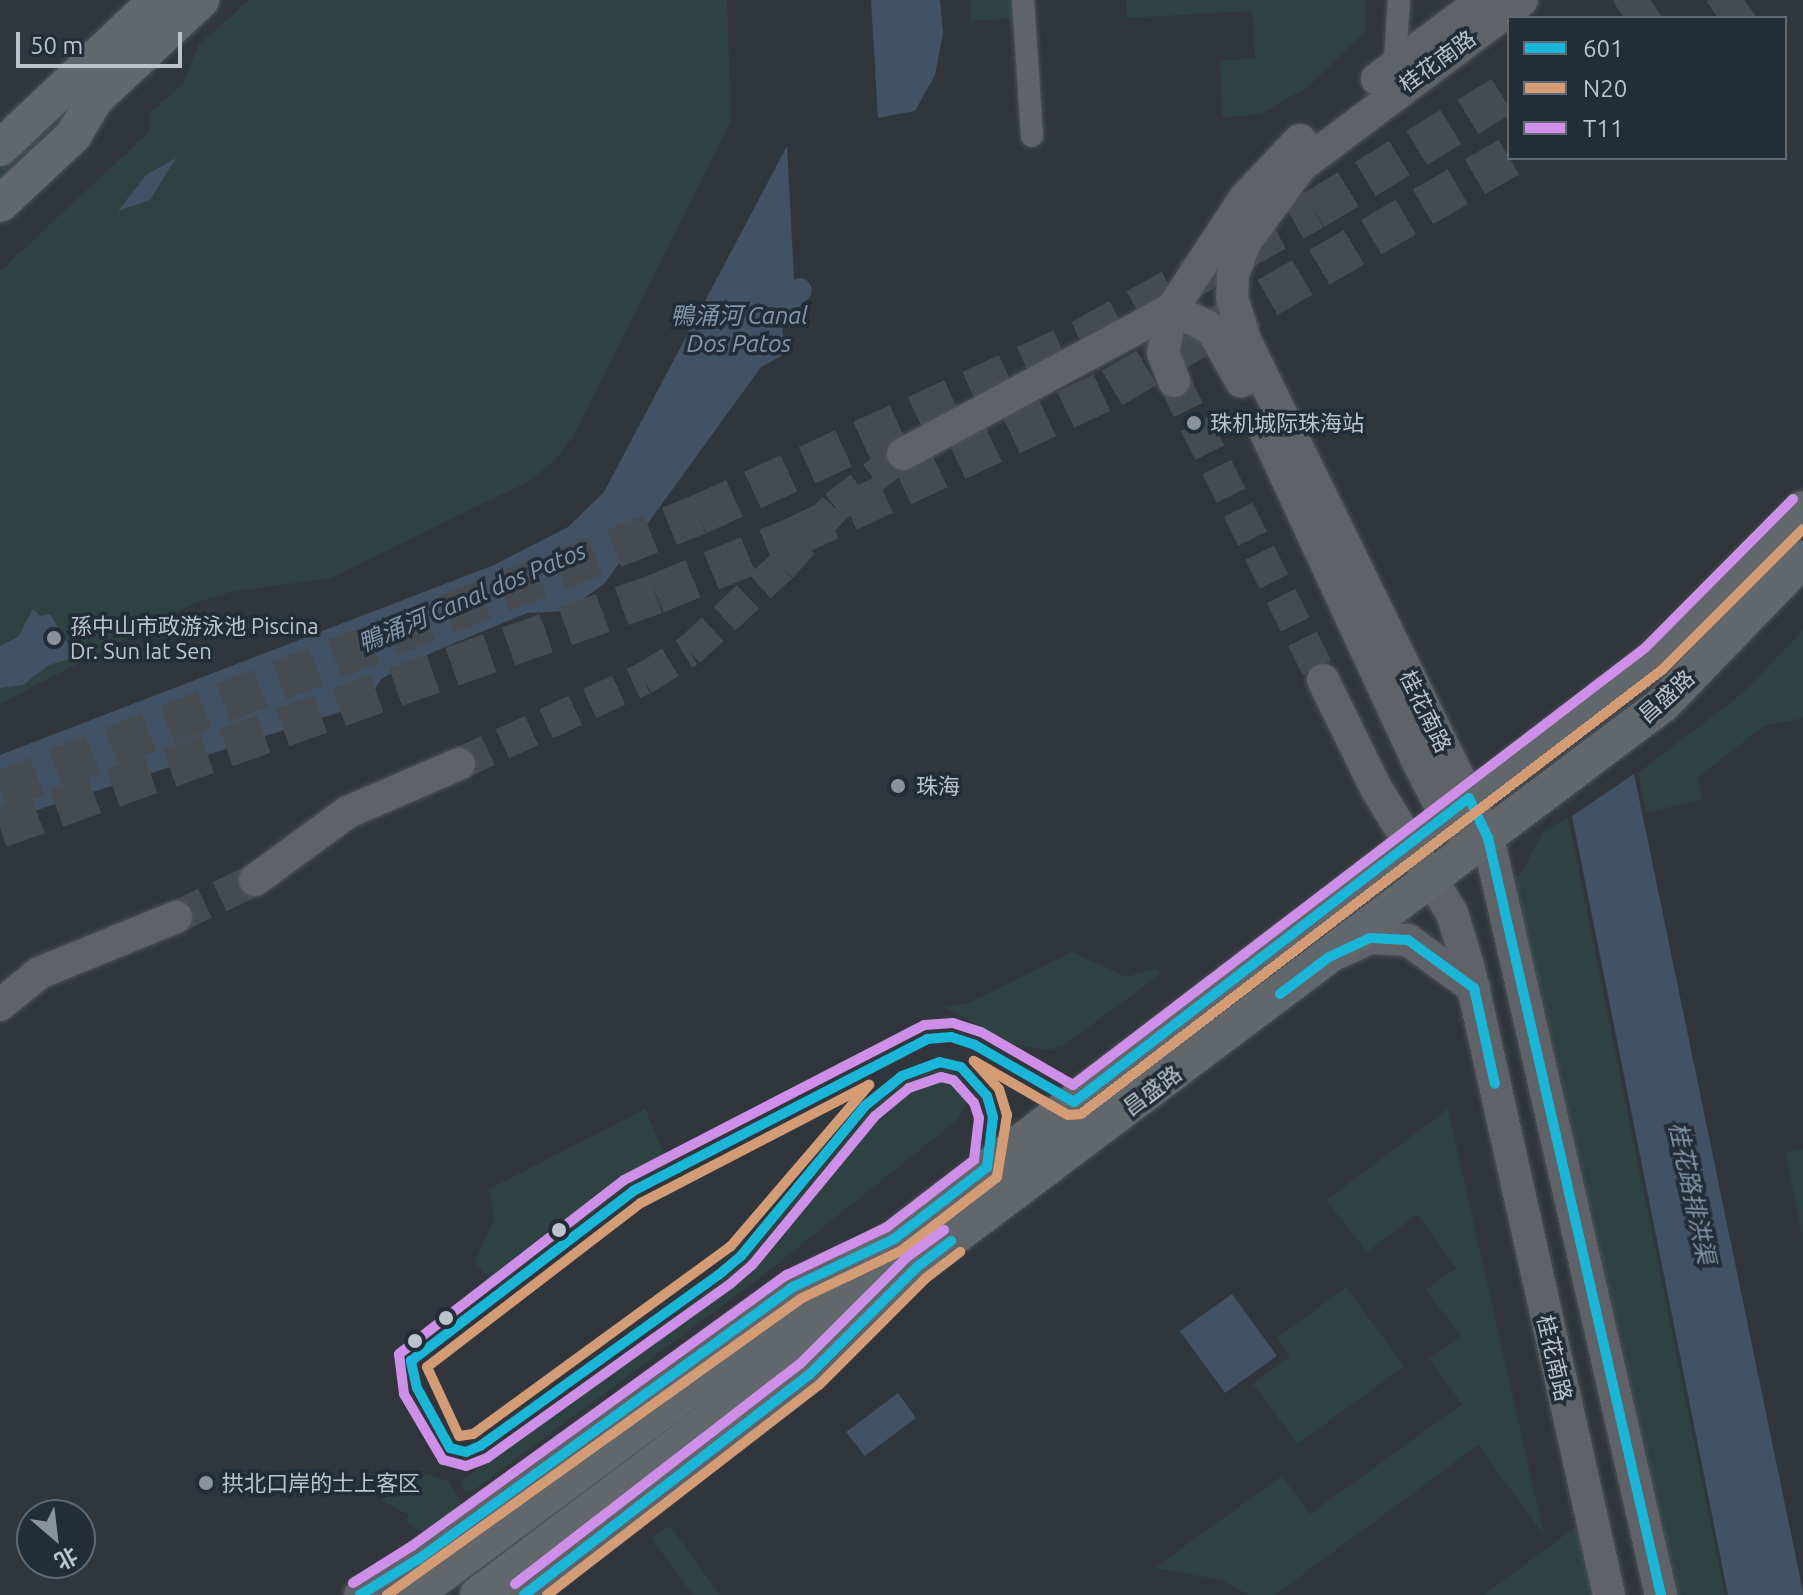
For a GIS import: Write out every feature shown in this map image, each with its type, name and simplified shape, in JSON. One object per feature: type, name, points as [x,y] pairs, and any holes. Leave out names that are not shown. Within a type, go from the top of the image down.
[{"type":"main road","points":[[0,148],[157,0]]},
{"type":"main road","points":[[0,181],[42,141],[95,99],[201,0]]},
{"type":"main road","name":"桂花南路","points":[[1483,0],[1301,166],[1245,242],[1231,287],[1245,340],[1457,806],[1488,838],[1661,1595]]},
{"type":"main road","name":"桂花南路","points":[[1115,339],[1130,337],[1151,346],[1172,378],[1163,336],[1172,309],[1257,182],[1321,122],[1522,0]]},
{"type":"main road","points":[[0,204],[73,136],[95,99]]},
{"type":"main road","points":[[1172,309],[1212,329],[1231,358],[1457,806]]},
{"type":"main road","points":[[903,454],[1172,309],[1220,318],[1245,340]]},
{"type":"main road","name":"昌盛路","points":[[414,1595],[894,1239],[1409,842],[1654,659],[1803,509]]},
{"type":"main road","name":"昌盛路","points":[[478,1595],[1663,704],[1803,559]]},
{"type":"main road","name":"桂花南路","points":[[1323,680],[1376,788],[1434,878],[1452,913],[1474,988],[1609,1595]]},
{"type":"main road","points":[[255,880],[348,812],[459,764]]},
{"type":"main road","points":[[0,1005],[39,973],[176,917]]},
{"type":"main road","points":[[1329,957],[1370,938],[1408,940],[1474,988]]},
{"type":"main road","points":[[360,1595],[560,1458],[795,1286],[894,1239]]},
{"type":"main road","points":[[524,1595],[810,1374],[917,1267]]},
{"type":"street","points":[[1023,0],[1032,136]]},
{"type":"street","name":"桂花南路","points":[[1393,79],[1399,0]]},
{"type":"green space","points":[[177,0],[186,0],[0,185],[0,170]]},
{"type":"green space","points":[[249,0],[727,0],[731,121],[573,437],[554,461],[531,480],[331,578],[231,592],[192,604],[0,704],[0,271],[149,132],[150,113],[183,83],[198,46]]},
{"type":"green space","points":[[970,0],[1018,0],[1019,18],[971,21]]},
{"type":"green space","points":[[1126,0],[1365,0],[1366,30],[1309,86],[1261,114],[1222,118],[1220,61],[1255,58],[1252,11],[1127,18]]},
{"type":"green space","points":[[1803,630],[1803,718],[1764,726],[1697,778],[1703,799],[1646,813],[1638,773],[1744,692]]},
{"type":"green space","points":[[1568,817],[1725,1595],[1665,1595],[1502,883],[1520,875],[1543,832]]},
{"type":"green space","points":[[1072,952],[1126,977],[1156,968],[1162,973],[1063,1046],[1048,1050],[1013,1044],[944,1007],[968,1003]]},
{"type":"green space","points":[[951,1069],[967,1087],[969,1098],[957,1120],[761,1277],[473,1491],[464,1491],[461,1481],[738,1267],[885,1093],[920,1070]]},
{"type":"green space","points":[[645,1109],[669,1165],[629,1185],[496,1287],[475,1262],[494,1219],[489,1189]]},
{"type":"green space","points":[[1448,1109],[1544,1535],[1478,1445],[1275,1595],[1249,1595],[1222,1580],[1154,1568],[1282,1476],[1310,1514],[1462,1404],[1429,1359],[1461,1336],[1426,1290],[1456,1268],[1417,1214],[1367,1252],[1326,1200]]},
{"type":"green space","points":[[1803,1149],[1803,1240],[1785,1152]]},
{"type":"green space","points":[[1346,1287],[1404,1366],[1298,1444],[1253,1384],[1290,1356],[1277,1338]]},
{"type":"green space","points":[[427,1474],[449,1482],[469,1514],[436,1539],[406,1522],[409,1515],[381,1500]]},
{"type":"green space","points":[[1586,1519],[1603,1595],[1485,1594]]},
{"type":"green space","points":[[670,1526],[720,1595],[693,1595],[651,1538]]},
{"type":"water","points":[[871,0],[940,0],[943,33],[935,75],[915,111],[878,118]]},
{"type":"water","name":"鴨涌河 Canal Dos Patos","points":[[787,146],[796,316],[782,325],[785,354],[761,367],[604,584],[566,611],[527,613],[412,661],[380,680],[368,703],[0,822],[0,755],[494,565],[568,527],[604,492]]},
{"type":"water","points":[[176,158],[150,200],[118,211],[146,175]]},
{"type":"water","points":[[33,609],[40,616],[50,614],[76,657],[49,665],[23,685],[0,688],[0,646],[18,637]]},
{"type":"water","name":"桂花路排洪渠","points":[[1634,774],[1803,1595],[1728,1595],[1572,816]]},
{"type":"water","points":[[1232,1294],[1277,1356],[1225,1393],[1180,1331]]},
{"type":"water","points":[[898,1393],[916,1418],[865,1456],[846,1432]]},
{"type":"waterway","name":"鴨涌河 Canal dos Patos","points":[[769,316],[800,290]]},
{"type":"tunnel","points":[[1627,16],[1651,0]]},
{"type":"tunnel","points":[[1721,16],[1744,0]]},
{"type":"tunnel","points":[[0,791],[698,515],[1084,338],[1314,210],[1507,93]]},
{"type":"tunnel","points":[[0,828],[656,594],[794,537],[1112,388],[1507,158]]},
{"type":"tunnel","points":[[1174,381],[1323,680]]},
{"type":"tunnel","points":[[459,764],[643,679],[689,651],[781,567],[835,507],[903,454]]},
{"type":"tunnel","points":[[176,917],[255,880]]},
{"type":"transit line","name":"T11","points":[[353,1583],[412,1546],[787,1275],[887,1227],[974,1160],[979,1118],[974,1103],[953,1080],[941,1077],[909,1088],[875,1116],[752,1265],[730,1284],[487,1458],[466,1466],[443,1460],[404,1394],[399,1354],[624,1180],[924,1025],[953,1023],[981,1032],[1073,1085],[1645,648],[1793,499]]},
{"type":"transit line","name":"N20","points":[[387,1595],[802,1298],[901,1251],[997,1177],[1007,1115],[999,1089],[974,1061],[1068,1115],[1081,1114],[1662,670],[1803,529]]},
{"type":"transit line","name":"601","points":[[360,1595],[420,1558],[795,1286],[894,1239],[987,1167],[993,1117],[987,1096],[961,1067],[940,1062],[902,1076],[865,1106],[741,1256],[721,1273],[480,1446],[466,1452],[450,1448],[417,1388],[411,1361],[633,1191],[927,1039],[951,1037],[975,1045],[1074,1102],[1469,798],[1488,838],[1661,1595]]},
{"type":"transit line","name":"601","points":[[1280,994],[1329,957],[1370,938],[1408,940],[1474,988],[1495,1084]]},
{"type":"transit line","name":"N20","points":[[869,1085],[731,1246],[473,1434],[459,1436],[427,1367],[641,1203],[869,1085]]},
{"type":"transit line","name":"T11","points":[[515,1584],[801,1363],[907,1257],[944,1230]]},
{"type":"transit line","name":"601","points":[[524,1595],[810,1374],[917,1267],[951,1241]]},
{"type":"transit line","name":"N20","points":[[547,1595],[819,1385],[926,1278],[960,1252]]},
{"type":"place","name":"珠机城际珠海站","points":[[1194,423]]},
{"type":"place","name":"孫中山市政游泳池 Piscina Dr. Sun Iat Sen","points":[[54,638]]},
{"type":"place","name":"珠海","points":[[898,786]]},
{"type":"place","name":"拱北口岸的士上客区","points":[[206,1483]]}]
